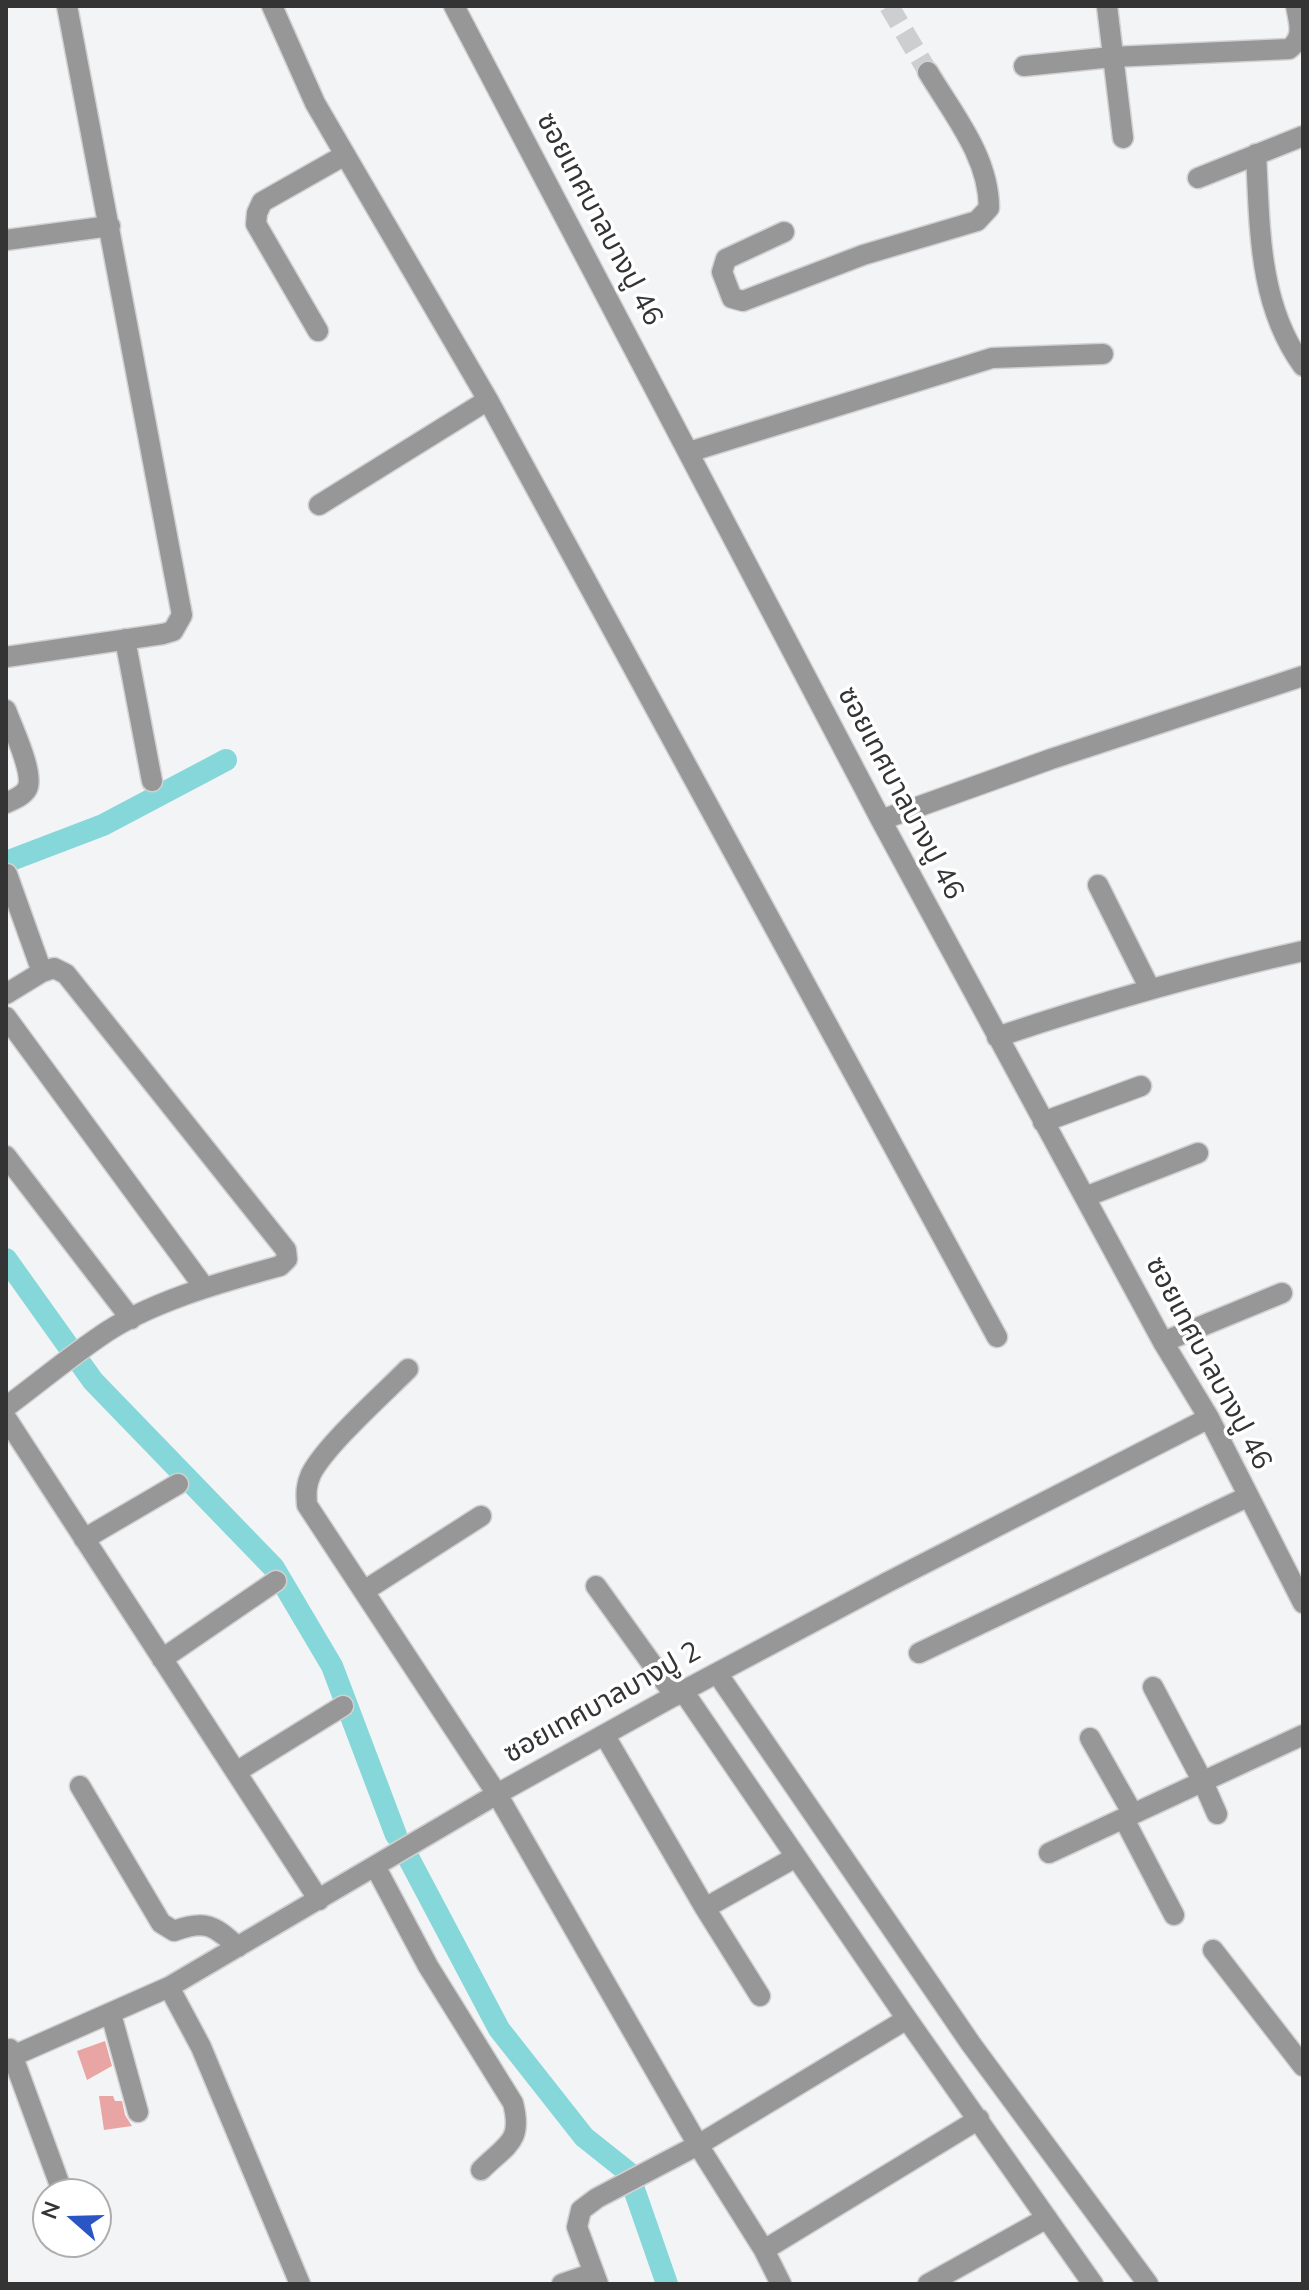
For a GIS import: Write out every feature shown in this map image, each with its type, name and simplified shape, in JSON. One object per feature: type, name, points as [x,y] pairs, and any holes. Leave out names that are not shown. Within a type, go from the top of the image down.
[{"type":"street","points":[[6,657],[173,631],[182,615],[67,6]]},
{"type":"street","points":[[272,6],[303,81],[488,400],[997,1337]]},
{"type":"street","name":"ซอยเทศบาลบางปู 46","points":[[454,6],[881,820],[1163,1342],[1209,1418],[1303,1603]]},
{"type":"street","points":[[1107,6],[1123,138]]},
{"type":"street","points":[[1024,66],[1112,57],[1289,49],[1297,44],[1301,35],[1296,6]]},
{"type":"street","points":[[784,232],[726,259],[722,272],[732,298],[743,301],[863,255],[977,221],[989,208],[989,191],[978,154],[928,72]]},
{"type":"street","points":[[1198,178],[1303,136]]},
{"type":"street","points":[[1256,154],[1266,285],[1284,335],[1303,366]]},
{"type":"street","points":[[318,331],[256,224],[257,213],[262,202],[345,155]]},
{"type":"street","points":[[6,240],[110,226]]},
{"type":"street","points":[[689,452],[992,358],[1103,354]]},
{"type":"street","points":[[319,505],[488,400]]},
{"type":"street","points":[[125,639],[152,781]]},
{"type":"street","points":[[881,820],[1051,759],[1303,676]]},
{"type":"street","points":[[6,710],[30,776],[27,790],[6,803]]},
{"type":"street","points":[[7,874],[42,972]]},
{"type":"street","points":[[1098,885],[1150,989]]},
{"type":"street","points":[[997,1037],[1103,1001],[1303,951]]},
{"type":"street","points":[[6,994],[42,972],[54,968],[66,974],[286,1250],[287,1259],[280,1266],[204,1287],[131,1319],[100,1336],[6,1407]]},
{"type":"street","points":[[6,1017],[204,1287]]},
{"type":"street","points":[[1043,1122],[1141,1086]]},
{"type":"street","points":[[1085,1197],[1198,1153]]},
{"type":"street","points":[[6,1156],[131,1319]]},
{"type":"street","points":[[1163,1342],[1282,1293]]},
{"type":"street","points":[[408,1369],[312,1472],[305,1489],[307,1505],[497,1794],[781,2284]]},
{"type":"street","points":[[6,1418],[319,1900]]},
{"type":"street","name":"ซอยเทศบาลบางปู 2","points":[[13,2052],[111,2014],[169,1987],[497,1794],[679,1693],[1209,1418]]},
{"type":"street","points":[[84,1539],[178,1484]]},
{"type":"street","points":[[919,1653],[1247,1497]]},
{"type":"street","points":[[364,1591],[481,1516]]},
{"type":"street","points":[[162,1659],[276,1581]]},
{"type":"street","points":[[596,1586],[679,1693],[796,1857],[1093,2284]]},
{"type":"street","points":[[717,1673],[971,2044],[1148,2284]]},
{"type":"street","points":[[1153,1687],[1217,1814]]},
{"type":"street","points":[[236,1772],[343,1706]]},
{"type":"street","points":[[1049,1853],[1303,1735]]},
{"type":"street","points":[[605,1736],[760,1996]]},
{"type":"street","points":[[1090,1738],[1174,1915]]},
{"type":"street","points":[[80,1786],[161,1923],[174,1931],[207,1924],[238,1947]]},
{"type":"street","points":[[705,1908],[796,1857]]},
{"type":"street","points":[[375,1866],[428,1966],[513,2103],[518,2122],[517,2133],[481,2170]]},
{"type":"street","points":[[1213,1950],[1303,2066]]},
{"type":"street","points":[[169,1987],[201,2047],[300,2284]]},
{"type":"street","points":[[111,2014],[138,2112]]},
{"type":"street","points":[[562,2284],[596,2279],[577,2227],[581,2210],[624,2183],[698,2145],[907,2019]]},
{"type":"street","points":[[13,2052],[57,2178]]},
{"type":"street","points":[[764,2250],[979,2119]]},
{"type":"street","points":[[928,2284],[1047,2218]]},
{"type":"building","points":[[105,2041],[112,2066],[87,2080],[77,2051]]},
{"type":"building","points":[[99,2096],[113,2096],[115,2101],[122,2101],[125,2115],[132,2126],[104,2130]]},
{"type":"waterway","points":[[6,862],[103,825],[226,760]]},
{"type":"waterway","points":[[6,1259],[93,1381],[274,1568],[332,1666],[396,1835]]},
{"type":"waterway","points":[[408,1857],[499,2029],[584,2137],[628,2172],[667,2284]]},
{"type":"tunnel","points":[[889,6],[928,72]]}]
